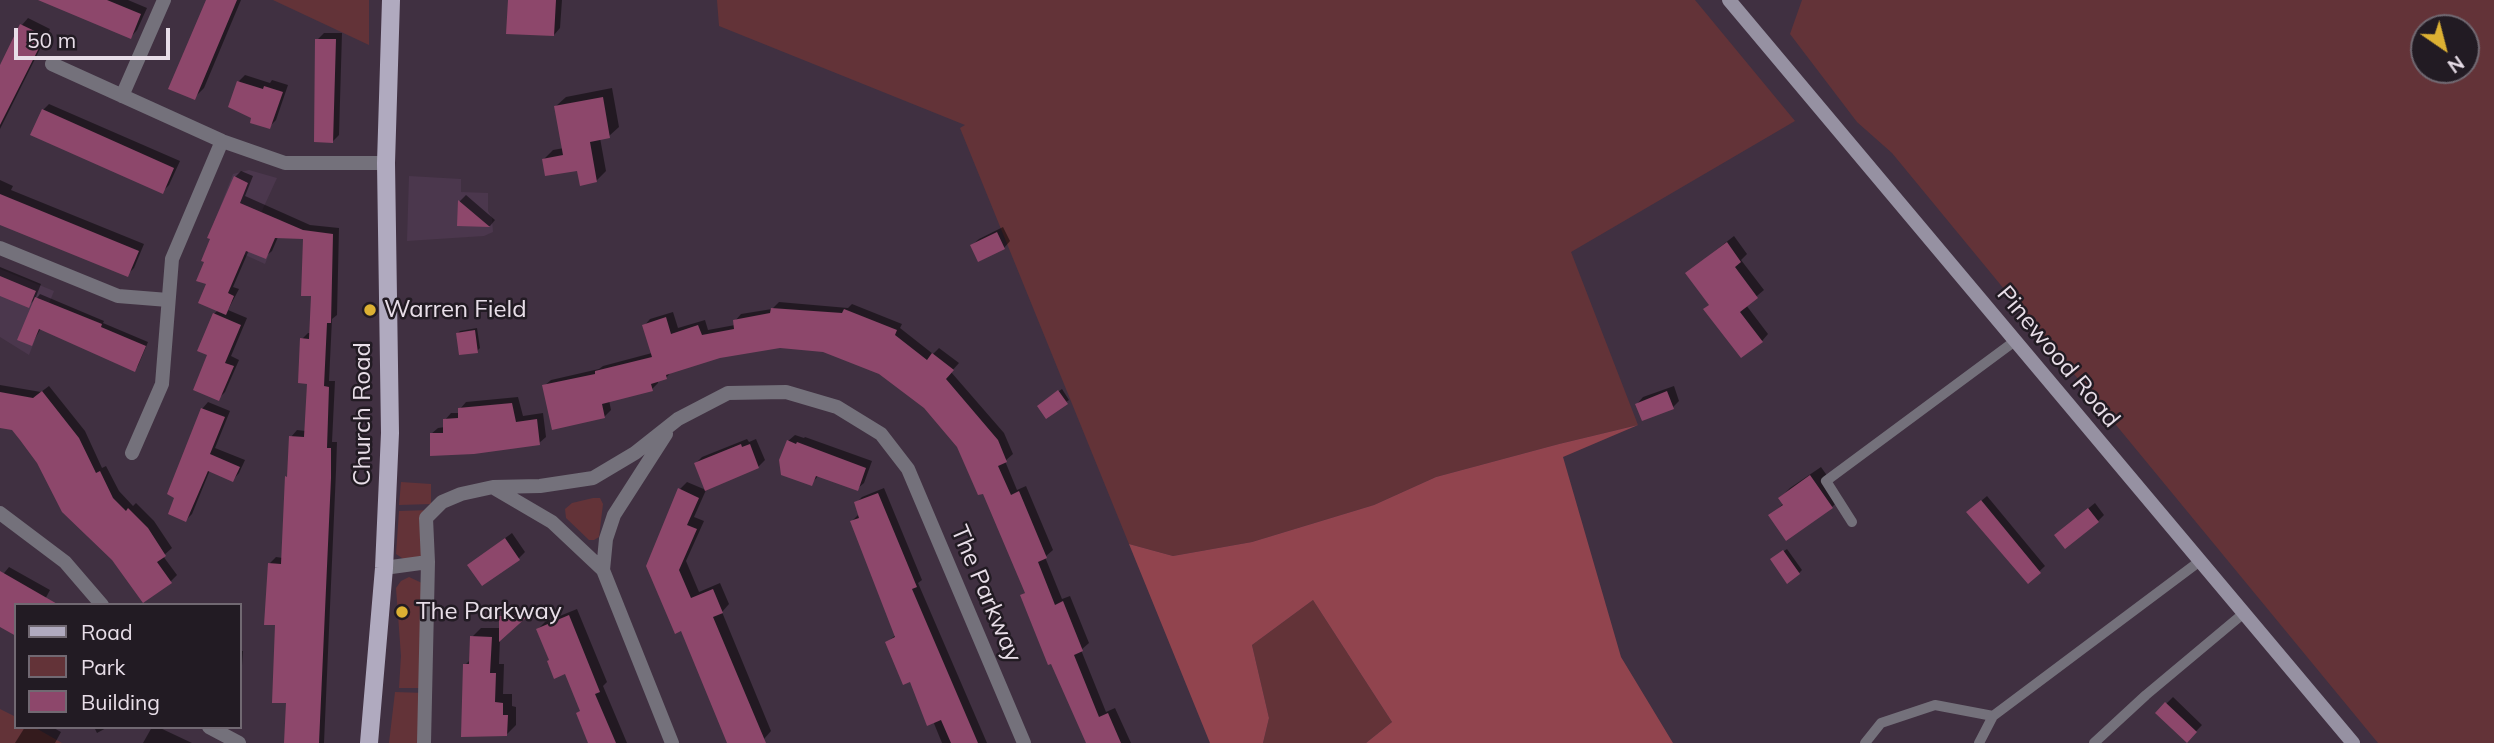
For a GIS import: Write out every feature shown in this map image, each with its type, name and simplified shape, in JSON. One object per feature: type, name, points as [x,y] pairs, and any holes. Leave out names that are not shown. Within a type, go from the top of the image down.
[{"type":"main road","name":"Church Road","points":[[369,743],[384,568],[390,433],[386,163],[391,0]]},
{"type":"street","points":[[122,96],[164,0]]},
{"type":"street","name":"Pinewood Road","points":[[1729,0],[2353,743]]},
{"type":"street","points":[[52,64],[222,141],[285,163],[386,163]]},
{"type":"street","points":[[132,453],[162,384],[172,259],[222,141]]},
{"type":"street","points":[[0,248],[118,296],[168,300]]},
{"type":"street","name":"The Parkway","points":[[493,487],[540,486],[593,478],[635,453],[678,418],[728,393],[786,392],[837,407],[881,434],[908,470],[1024,743]]},
{"type":"street","points":[[603,570],[606,539],[614,515],[678,418]]},
{"type":"street","points":[[424,743],[428,562],[426,518],[442,502],[461,494],[493,487],[552,523],[603,570],[672,743]]},
{"type":"street","points":[[0,513],[65,562],[100,603]]},
{"type":"street","points":[[384,568],[428,562]]},
{"type":"street","points":[[213,729],[239,743]]},
{"type":"lane","points":[[1852,522],[1826,481],[2015,341]]},
{"type":"lane","points":[[1979,743],[1993,716],[2200,561]]},
{"type":"lane","points":[[2094,743],[2146,695],[2244,613]]},
{"type":"lane","points":[[1865,743],[1881,723],[1935,705],[1993,716]]},
{"type":"shaded area","points":[[249,170],[277,178],[261,213],[282,220],[265,264],[208,238],[233,174]]},
{"type":"shaded area","points":[[409,176],[461,179],[461,192],[488,193],[488,211],[492,218],[493,232],[484,236],[407,241]]},
{"type":"shaded area","points":[[0,269],[54,291],[29,355],[0,337]]},
{"type":"shaded area","points":[[1638,425],[1563,457],[1621,657],[1673,743],[1366,743],[1392,722],[1313,600],[1252,645],[1269,718],[1263,743],[1210,743],[1129,544],[1173,556],[1252,542],[1374,505],[1436,477]]},
{"type":"green space","points":[[273,0],[369,0],[369,45]]},
{"type":"green space","points":[[717,0],[1695,0],[1795,121],[1571,252],[1638,425],[1436,477],[1374,505],[1252,542],[1173,556],[1129,544],[960,128],[965,125],[719,26]]},
{"type":"green space","points":[[1802,0],[2494,0],[2494,743],[2378,743],[1892,153],[1857,122],[1790,34]]},
{"type":"green space","points":[[401,482],[431,484],[431,504],[399,505]]},
{"type":"green space","points":[[600,498],[603,504],[599,537],[589,540],[566,518],[565,509],[572,503]]},
{"type":"green space","points":[[431,510],[429,550],[411,564],[396,554],[399,511]]},
{"type":"green space","points":[[409,577],[422,583],[426,688],[399,688],[401,656],[396,588],[401,581]]},
{"type":"green space","points":[[1313,600],[1392,722],[1366,743],[1263,743],[1269,718],[1252,645]]},
{"type":"green space","points":[[395,692],[425,693],[424,743],[389,743]]},
{"type":"green space","points":[[0,709],[14,716],[14,729],[38,729],[62,743],[0,743]]},
{"type":"building","points":[[38,0],[107,0],[141,14],[131,39]]},
{"type":"building","points":[[206,0],[237,0],[195,100],[168,89]]},
{"type":"building","points":[[508,0],[556,0],[554,36],[506,34]]},
{"type":"building","points":[[20,24],[45,36],[0,125],[0,65]]},
{"type":"building","points":[[315,39],[336,39],[333,143],[314,142]]},
{"type":"building","points":[[237,81],[283,92],[270,129],[250,123],[251,118],[228,107]]},
{"type":"building","points":[[603,97],[610,138],[590,142],[597,182],[580,186],[577,171],[545,176],[542,159],[563,155],[554,106]]},
{"type":"building","points":[[42,109],[174,168],[163,194],[30,135]]},
{"type":"building","points":[[234,176],[248,183],[240,203],[303,230],[333,234],[331,323],[327,323],[324,386],[329,387],[327,448],[331,448],[331,478],[319,743],[284,743],[286,703],[272,703],[275,625],[264,625],[268,563],[281,564],[289,436],[304,437],[307,384],[298,383],[300,338],[309,339],[311,296],[301,296],[303,239],[275,238],[266,259],[246,251],[228,293],[234,296],[226,315],[198,303],[206,284],[196,281],[210,239],[207,238]]},
{"type":"building","points":[[0,194],[139,251],[128,277],[0,225]]},
{"type":"building","points":[[458,200],[490,227],[457,226]]},
{"type":"building","points":[[997,232],[1005,249],[978,262],[970,245]]},
{"type":"building","points":[[1727,242],[1741,262],[1735,267],[1758,298],[1740,312],[1763,342],[1741,358],[1703,309],[1709,305],[1685,273]]},
{"type":"building","points":[[0,276],[36,291],[29,308],[0,296]]},
{"type":"building","points":[[35,297],[102,324],[101,327],[146,346],[135,372],[39,329],[32,346],[17,340]]},
{"type":"building","points":[[771,308],[842,313],[844,309],[897,330],[895,335],[927,360],[932,353],[954,370],[946,379],[998,440],[1007,462],[998,466],[1011,495],[1019,491],[1047,558],[1038,562],[1055,605],[1063,601],[1083,651],[1074,655],[1099,717],[1108,713],[1121,743],[1086,743],[1051,664],[1048,665],[1020,595],[1025,593],[983,494],[978,495],[957,447],[924,408],[879,374],[823,352],[780,348],[720,358],[666,375],[667,379],[651,384],[653,391],[602,404],[605,418],[552,430],[542,385],[595,374],[595,371],[652,357],[642,325],[666,317],[671,334],[698,325],[702,335],[734,329],[733,320],[770,313]]},
{"type":"building","points":[[213,313],[241,325],[225,363],[234,366],[219,401],[193,390],[207,355],[197,351]]},
{"type":"building","points":[[475,330],[478,353],[459,355],[456,333]]},
{"type":"building","points":[[1058,390],[1068,404],[1046,419],[1037,406]]},
{"type":"building","points":[[42,391],[79,438],[96,473],[100,471],[113,498],[126,511],[128,508],[148,528],[166,556],[157,562],[172,583],[143,603],[112,560],[62,512],[37,463],[12,430],[0,428],[0,392],[33,398]]},
{"type":"building","points":[[1667,391],[1674,409],[1642,421],[1635,404]]},
{"type":"building","points":[[512,403],[516,422],[537,419],[540,445],[474,454],[430,456],[430,433],[443,433],[443,419],[458,418],[458,408]]},
{"type":"building","points":[[201,408],[225,417],[210,454],[240,467],[233,482],[208,471],[186,522],[168,514],[174,498],[167,494]]},
{"type":"building","points":[[787,440],[866,468],[858,491],[816,476],[812,486],[781,475],[779,460]]},
{"type":"building","points":[[741,444],[742,447],[750,444],[759,468],[705,491],[694,463]]},
{"type":"building","points":[[1810,475],[1833,508],[1786,541],[1768,515],[1783,505],[1778,498]]},
{"type":"building","points":[[678,488],[699,498],[687,525],[697,529],[679,570],[691,598],[713,589],[723,613],[713,617],[766,743],[727,743],[681,631],[675,634],[646,566]]},
{"type":"building","points":[[878,493],[917,587],[912,589],[978,743],[951,743],[941,720],[927,726],[910,682],[903,685],[885,642],[895,637],[850,521],[859,518],[854,502]]},
{"type":"building","points":[[1981,500],[2041,573],[2028,584],[1966,512]]},
{"type":"building","points":[[2088,508],[2099,522],[2065,549],[2054,535]]},
{"type":"building","points":[[505,538],[520,560],[482,586],[467,565]]},
{"type":"building","points":[[1783,550],[1800,574],[1787,584],[1770,559]]},
{"type":"building","points":[[0,571],[56,603],[14,603],[14,635],[0,627]]},
{"type":"building","points":[[529,615],[499,642],[499,616]]},
{"type":"building","points":[[569,615],[600,692],[595,694],[616,743],[588,743],[576,713],[580,711],[565,674],[554,679],[547,661],[549,660],[536,629]]},
{"type":"building","points":[[470,636],[492,637],[490,673],[496,673],[495,702],[503,703],[503,715],[508,715],[507,736],[461,737],[463,664],[469,664]]},
{"type":"building","points":[[2165,702],[2197,732],[2187,743],[2155,713]]},
{"type":"place","name":"Warren Field","points":[[370,310]]},
{"type":"place","name":"The Parkway","points":[[402,612]]}]
